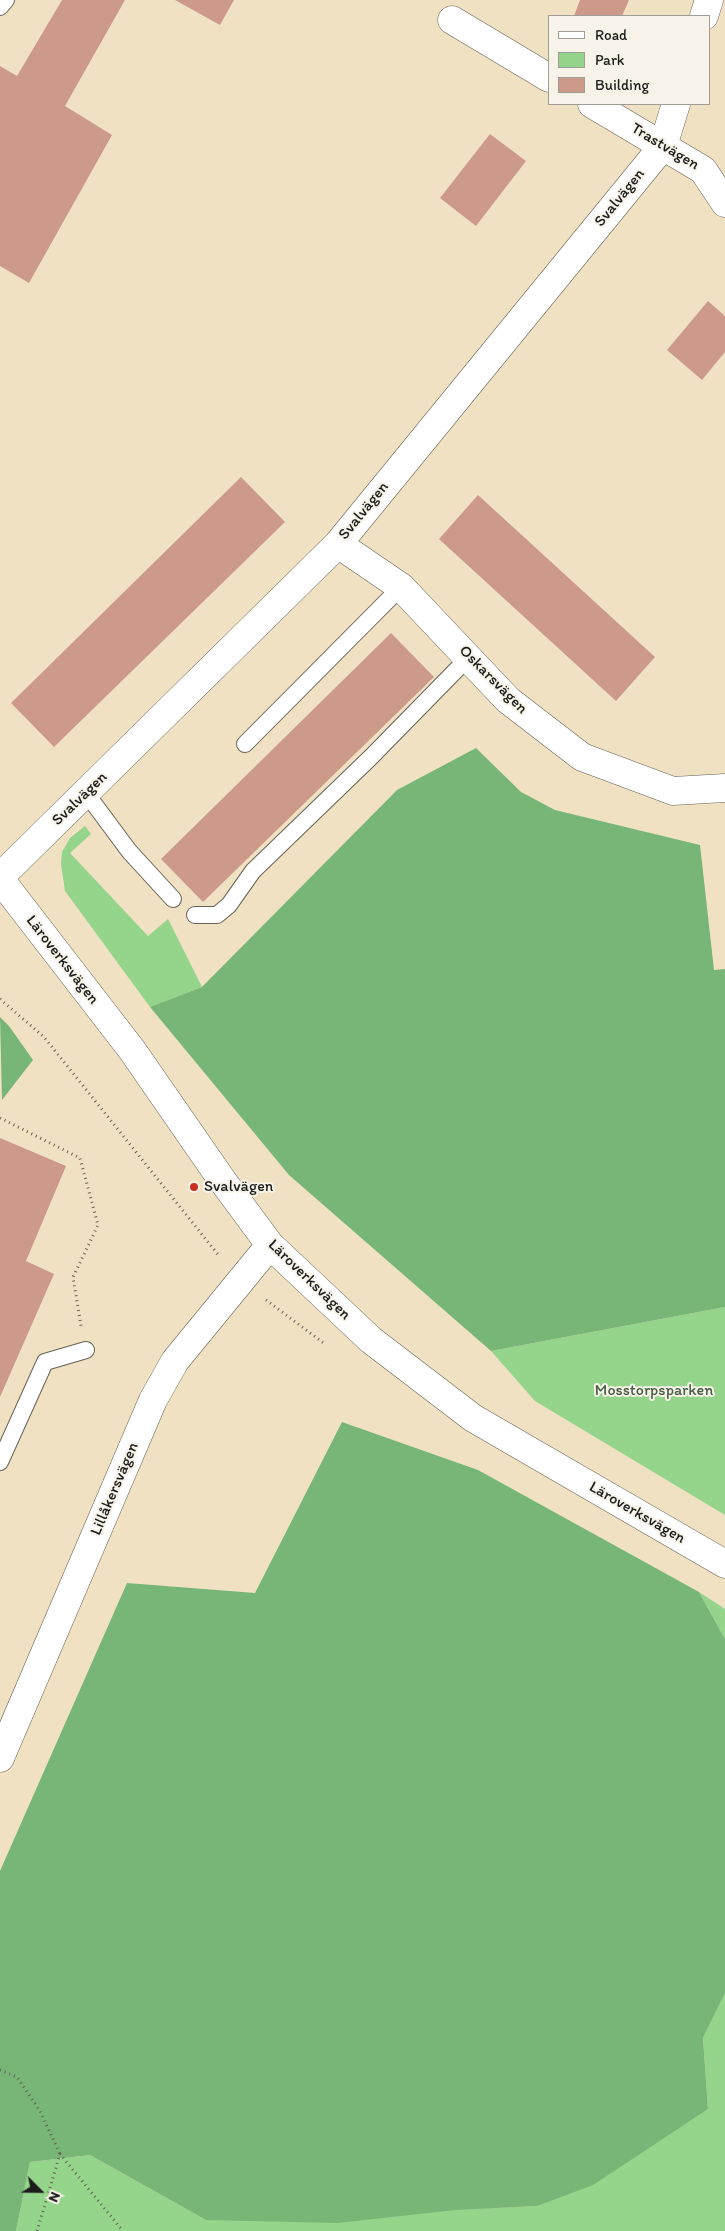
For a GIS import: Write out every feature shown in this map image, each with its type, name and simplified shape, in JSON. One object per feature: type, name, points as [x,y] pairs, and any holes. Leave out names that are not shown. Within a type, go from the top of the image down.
[{"type":"street","points":[[704,15],[709,0]]},
{"type":"street","points":[[452,20],[548,77]]},
{"type":"street","name":"Trastvägen","points":[[594,105],[663,146],[714,169],[725,203]]},
{"type":"street","name":"Svalvägen","points":[[0,878],[338,544],[663,146],[676,105]]},
{"type":"street","name":"Oskarsvägen","points":[[338,544],[401,587],[508,700],[582,757],[672,791],[725,788]]},
{"type":"street","name":"Läroverksvägen","points":[[0,878],[132,1050],[222,1180],[270,1245],[371,1340],[473,1418],[725,1564]]},
{"type":"street","name":"Lillåkersvägen","points":[[0,1758],[153,1400],[175,1361],[239,1280],[270,1245]]},
{"type":"lane","points":[[0,7],[6,0]]},
{"type":"lane","points":[[245,744],[401,587]]},
{"type":"lane","points":[[195,915],[218,915],[229,905],[253,871],[469,657]]},
{"type":"lane","points":[[86,794],[129,851],[173,900]]},
{"type":"lane","points":[[0,1462],[45,1362],[86,1350]]},
{"type":"path","points":[[0,999],[44,1037],[239,1280]]},
{"type":"path","points":[[0,1118],[80,1158],[98,1225],[73,1277],[86,1350]]},
{"type":"path","points":[[0,2070],[17,2077],[40,2111],[60,2154],[123,2231]]},
{"type":"path","points":[[36,2231],[60,2154]]},
{"type":"green space","points":[[476,748],[521,792],[555,810],[700,845],[714,970],[725,969],[725,1307],[491,1351],[289,1175],[150,1007],[202,987],[397,790]]},
{"type":"green space","points":[[85,826],[91,834],[70,853],[148,936],[168,919],[202,987],[150,1007],[65,891],[61,864],[62,852],[70,838]]},
{"type":"green space","points":[[0,1017],[9,1026],[33,1060],[2,1100]]},
{"type":"green space","name":"Mosstorpsparken","points":[[725,1307],[725,1515],[535,1401],[491,1351]]},
{"type":"green space","points":[[342,1422],[478,1470],[699,1592],[725,1639],[725,1993],[703,2038],[708,2109],[593,2185],[537,2206],[455,2210],[337,2223],[206,2220],[90,2155],[30,2162],[16,2231],[0,2231],[0,1871],[127,1583],[255,1593]]},
{"type":"green space","points":[[699,1592],[725,1609],[725,1639]]},
{"type":"green space","points":[[725,1993],[725,2231],[16,2231],[30,2162],[90,2155],[206,2220],[537,2206],[708,2109],[703,2038]]},
{"type":"building","points":[[62,0],[125,0],[65,106],[112,135],[29,283],[0,266],[0,66],[17,76]]},
{"type":"building","points":[[175,0],[234,0],[220,25]]},
{"type":"building","points":[[580,0],[629,0],[622,15],[574,15]]},
{"type":"building","points":[[490,134],[526,161],[476,226],[440,198]]},
{"type":"building","points":[[708,301],[725,316],[725,352],[702,380],[667,350]]},
{"type":"building","points":[[241,477],[285,522],[54,747],[11,703]]},
{"type":"building","points":[[478,495],[655,657],[616,701],[439,539]]},
{"type":"building","points":[[391,633],[434,677],[203,902],[161,859]]},
{"type":"building","points":[[0,1138],[66,1166],[26,1261],[54,1274],[0,1397]]},
{"type":"place","name":"Svalvägen","points":[[194,1187]]}]
